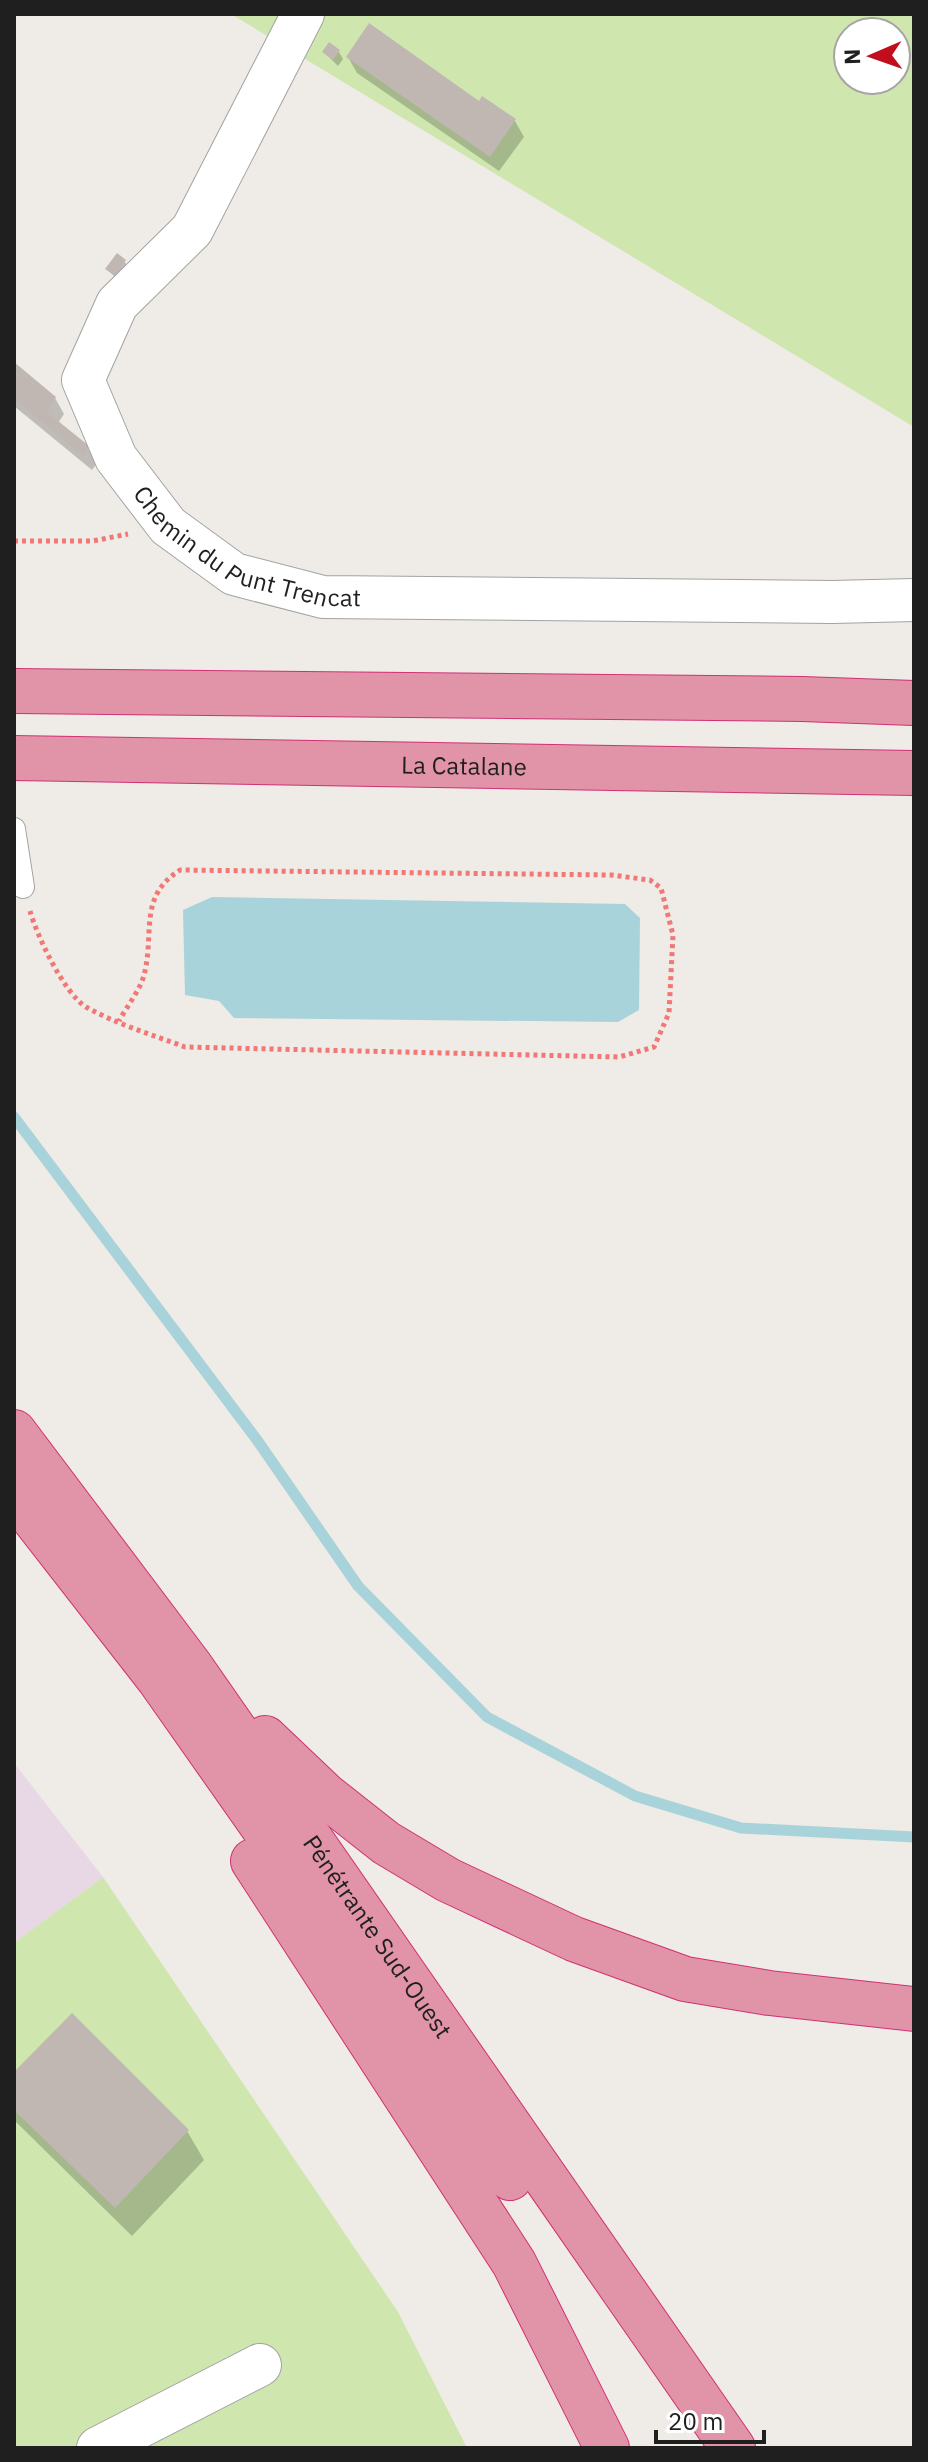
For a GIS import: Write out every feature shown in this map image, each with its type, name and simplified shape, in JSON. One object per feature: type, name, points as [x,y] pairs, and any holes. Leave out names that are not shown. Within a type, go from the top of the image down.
[{"type":"highway","points":[[14,691],[802,699],[914,703]]},
{"type":"highway","name":"La Catalane","points":[[14,758],[914,773]]},
{"type":"highway","name":"Pénétrante Sud-Ouest","points":[[14,1432],[700,2448]]},
{"type":"highway","name":"Pénétrante Sud-Ouest","points":[[14,1493],[175,1673],[446,2030],[733,2448]]},
{"type":"highway","points":[[175,1673],[386,1843],[520,1917],[685,1979],[769,1993],[914,2009]]},
{"type":"highway","points":[[175,1673],[196,1773],[514,2263],[607,2448]]},
{"type":"highway","points":[[446,2030],[756,2448]]},
{"type":"street","name":"Chemin du Punt Trencat","points":[[303,14],[192,230],[117,304],[83,380],[116,458],[168,526],[234,574],[323,597],[832,602],[914,600]]},
{"type":"street","points":[[98,2448],[260,2365]]},
{"type":"lane","points":[[14,829],[23,887]]},
{"type":"path","points":[[14,541],[93,541],[168,526]]},
{"type":"path","points":[[23,887],[40,944],[83,1005],[119,1021],[185,1047],[619,1057],[654,1047],[669,1013],[673,935],[661,888],[650,880],[611,875],[180,870],[165,880],[152,902],[145,974],[119,1021]]},
{"type":"shaded area","points":[[14,1763],[103,1877],[14,1943]]},
{"type":"green space","points":[[231,14],[914,14],[914,427]]},
{"type":"green space","points":[[103,1877],[398,2312],[467,2448],[14,2448],[14,1943]]},
{"type":"water","points":[[212,897],[625,904],[640,918],[639,1010],[618,1022],[234,1018],[219,1001],[185,995],[183,910]]},
{"type":"building","points":[[369,23],[479,101],[482,96],[516,119],[490,157],[346,57]]},
{"type":"building","points":[[329,42],[340,50],[333,60],[322,52]]},
{"type":"building","points":[[117,253],[126,260],[115,276],[105,269]]},
{"type":"building","points":[[14,362],[56,397],[47,412],[89,446],[83,456],[14,399]]},
{"type":"building","points":[[72,2013],[189,2130],[115,2208],[14,2110],[14,2072]]},
{"type":"waterway","points":[[14,1117],[257,1440],[358,1586],[487,1717],[635,1796],[741,1828],[914,1837]]}]
